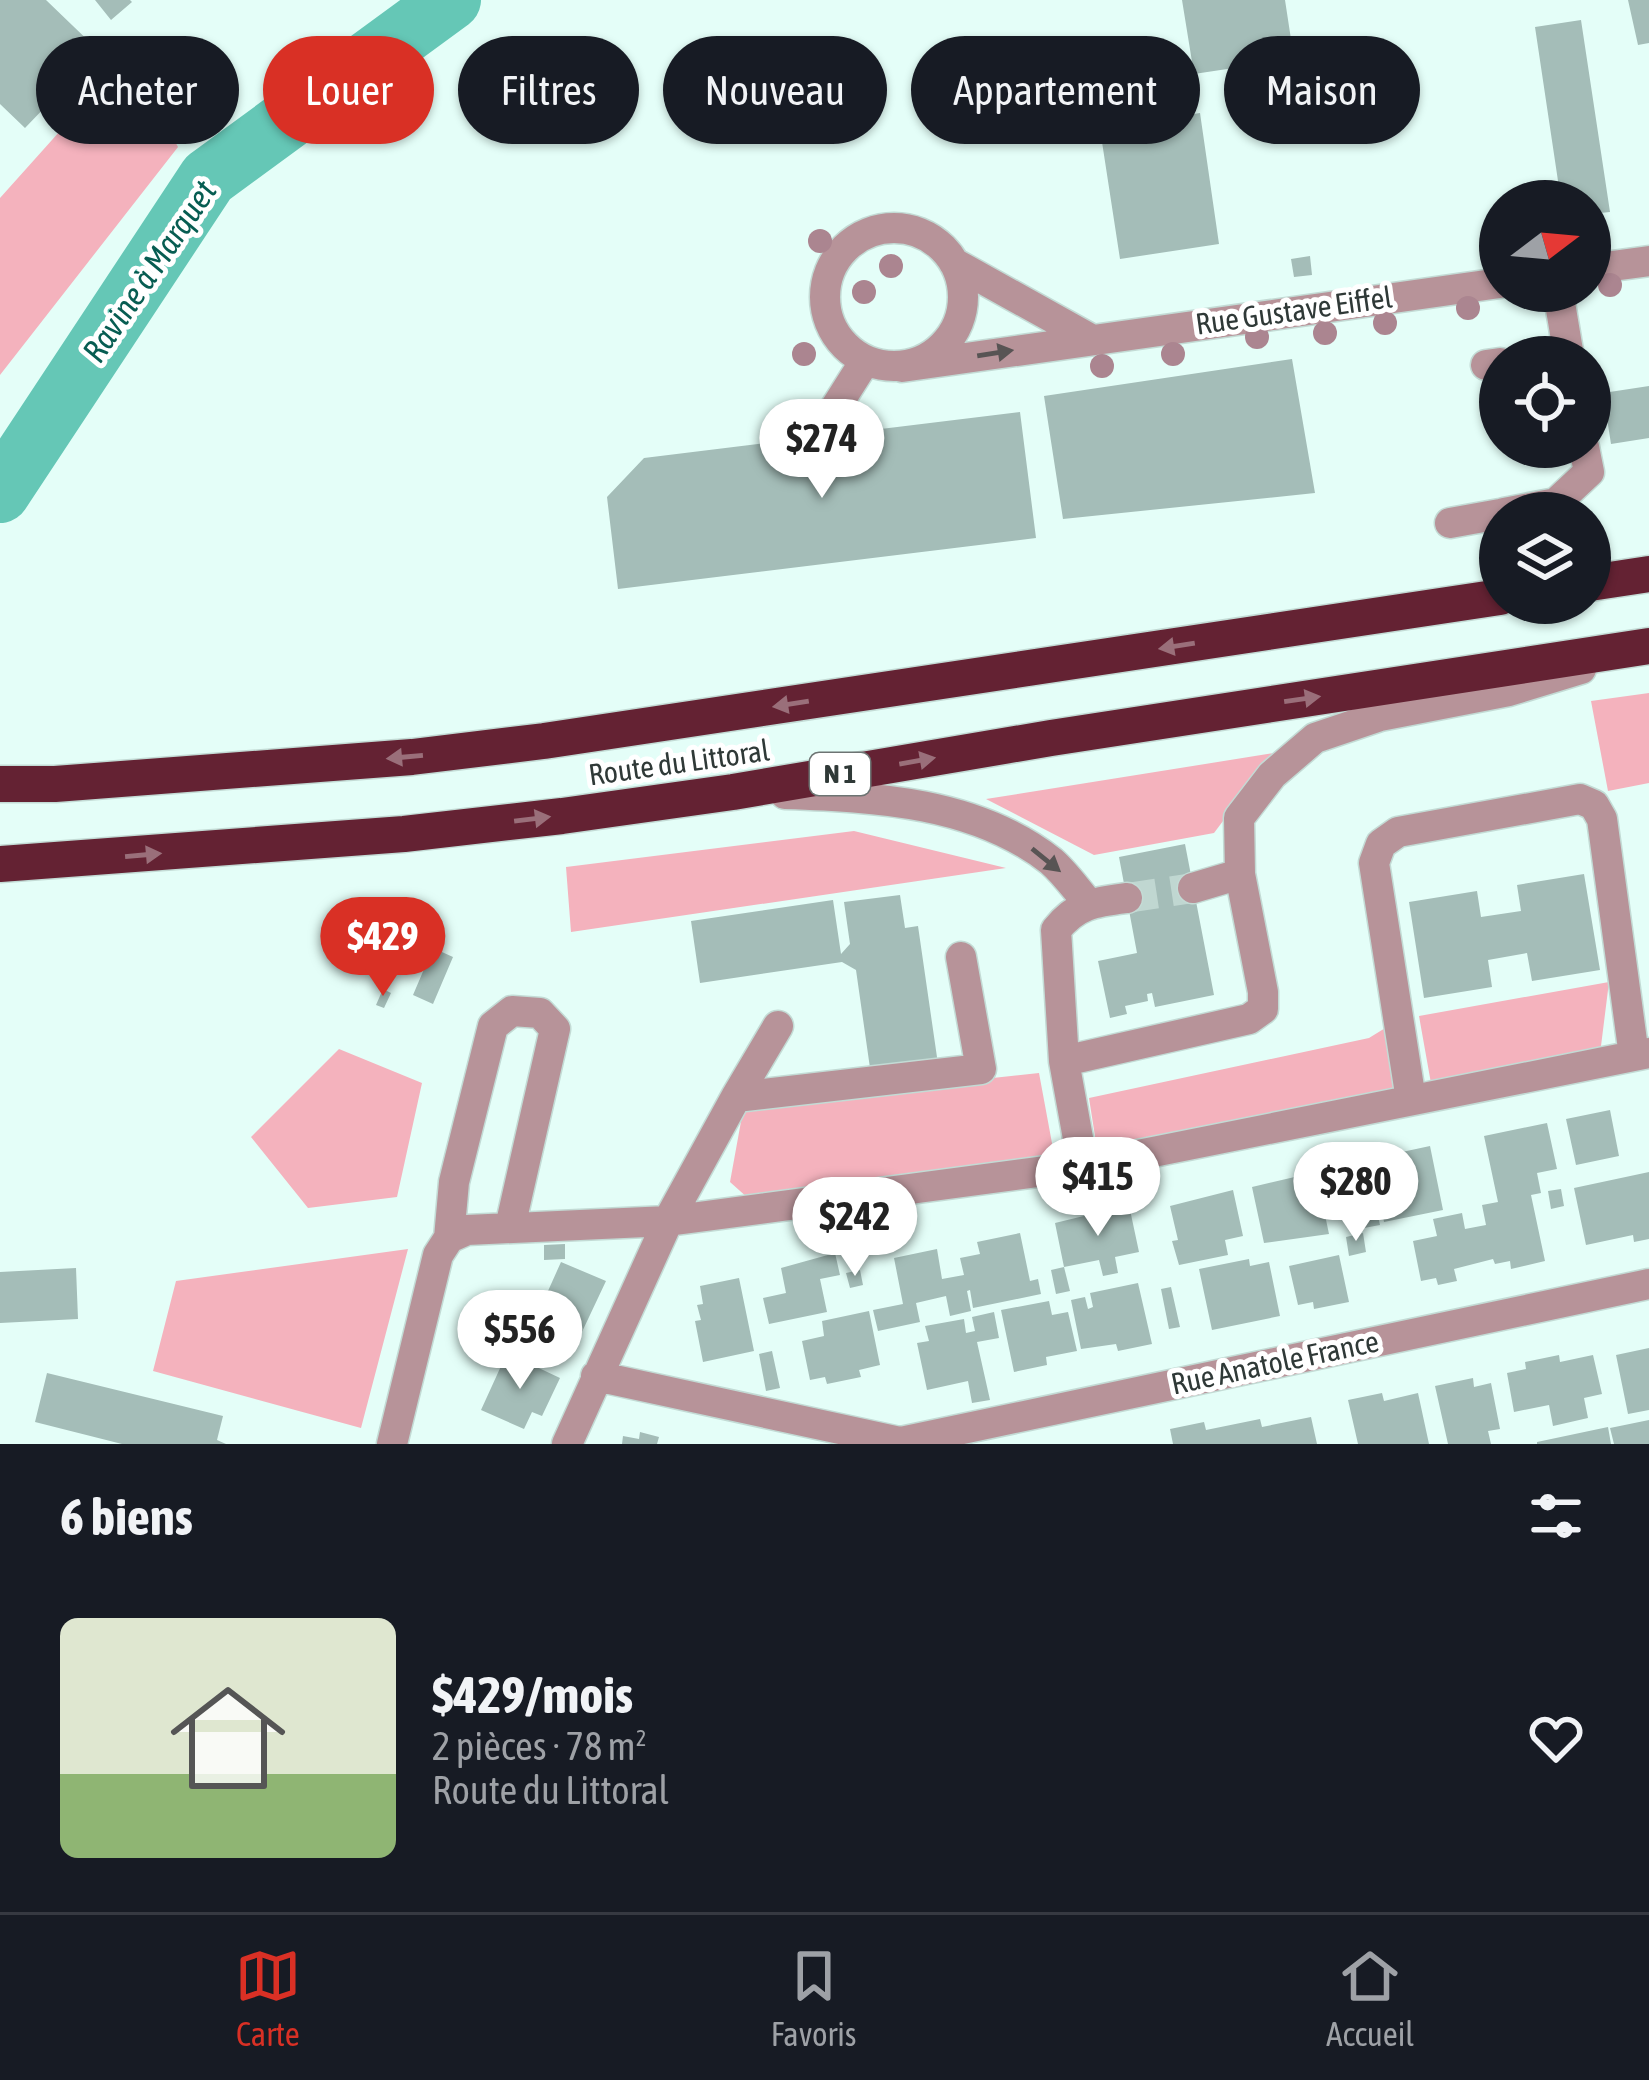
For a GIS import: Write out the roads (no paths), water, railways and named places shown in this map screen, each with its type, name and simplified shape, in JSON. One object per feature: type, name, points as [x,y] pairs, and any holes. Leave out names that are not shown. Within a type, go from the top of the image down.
[{"type":"highway","points":[[1611,580],[1649,574]]},
{"type":"highway","name":"Route du Littoral","points":[[0,784],[412,757],[544,741],[1479,600]]},
{"type":"highway","name":"Route du Littoral","points":[[13,864],[404,834],[733,793],[1051,738],[1649,648]]},
{"type":"street","points":[[820,431],[865,361],[845,347],[831,328],[824,305],[825,281],[843,250],[872,230],[896,227],[920,232],[940,244],[962,284],[963,307],[956,329],[942,348],[902,367]]},
{"type":"street","points":[[1611,266],[1649,261]]},
{"type":"street","points":[[954,263],[1089,338]]},
{"type":"street","name":"Rue Gustave Eiffel","points":[[865,361],[902,367],[1479,286]]},
{"type":"street","points":[[1567,492],[1587,468]]},
{"type":"street","points":[[1450,524],[1479,518]]},
{"type":"street","points":[[1064,1061],[1249,1019],[1263,1009],[1240,874],[1239,818],[1272,775],[1316,738],[1380,716],[1509,691],[1649,648]]},
{"type":"street","points":[[733,793],[917,803],[968,818],[1020,839],[1055,865],[1088,903]]},
{"type":"street","points":[[449,1238],[467,1230],[510,1226],[668,1221],[1083,1166],[1642,1054],[1602,818],[1594,805],[1580,799],[1398,832],[1382,844],[1374,863],[1411,1100]]},
{"type":"street","points":[[1193,889],[1240,874]]},
{"type":"street","points":[[1083,1166],[1064,1061],[1056,931],[1068,914],[1088,903],[1127,898]]},
{"type":"street","points":[[736,1097],[981,1069],[962,957]]},
{"type":"street","points":[[392,1444],[438,1255],[449,1238],[454,1182],[493,1026],[512,1011],[540,1013],[555,1029],[510,1226]]},
{"type":"street","points":[[567,1444],[668,1221],[778,1025]]},
{"type":"street","name":"Rue Anatole France","points":[[905,1443],[1649,1284]]},
{"type":"street","points":[[596,1376],[905,1443]]},
{"type":"street","points":[[1041,1444],[1047,1419],[1058,1409]]},
{"type":"waterway","name":"Ravine à Marquet","points":[[0,493],[208,178],[451,0]]},
{"type":"tunnel","points":[[1127,898],[1193,888]]}]
